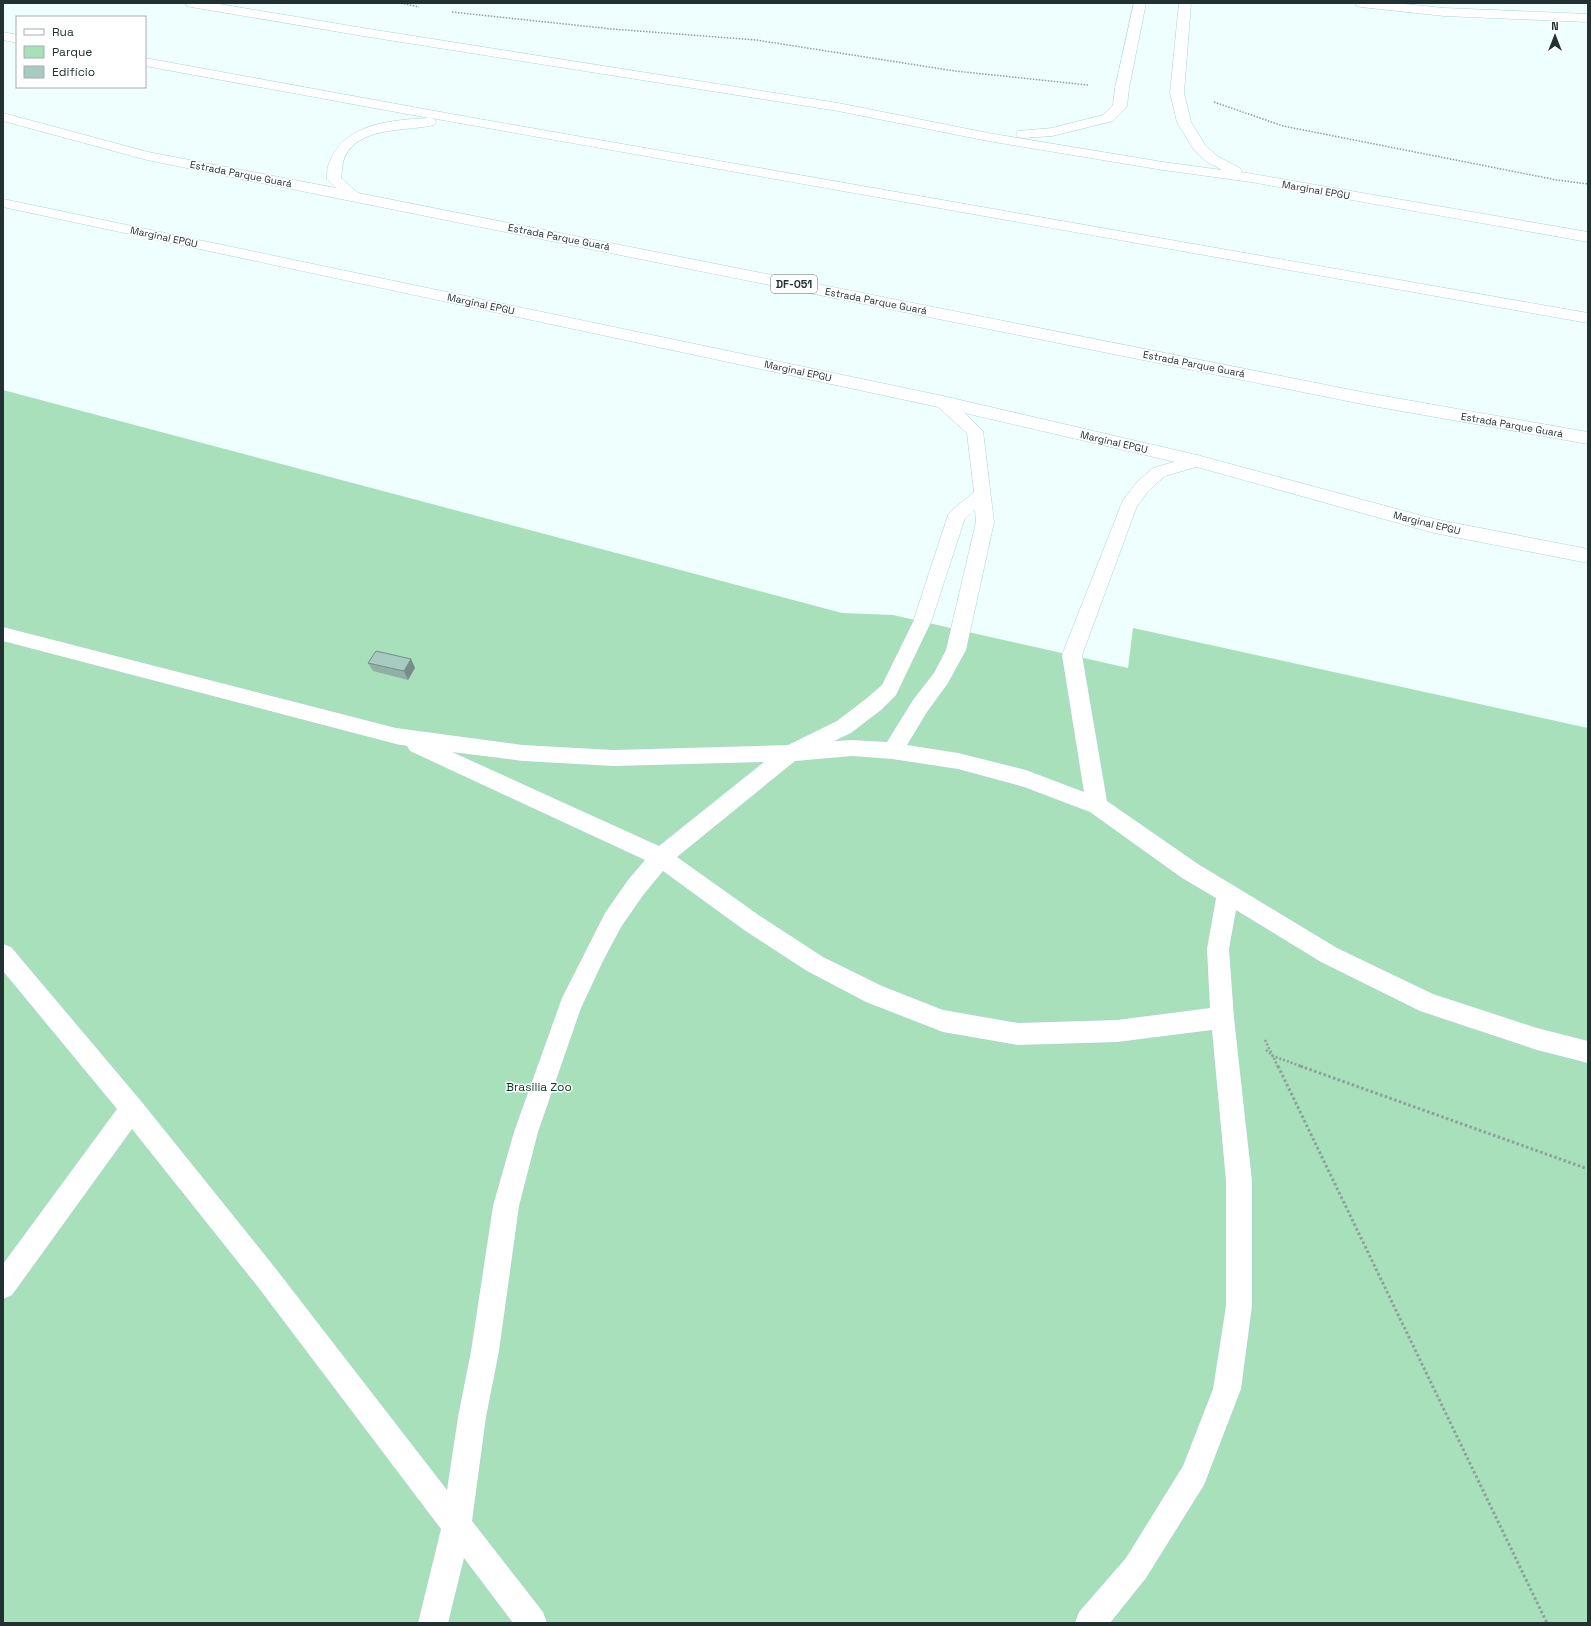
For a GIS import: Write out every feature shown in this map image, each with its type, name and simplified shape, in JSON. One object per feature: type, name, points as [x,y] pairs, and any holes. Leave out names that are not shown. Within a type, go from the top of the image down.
[{"type":"main road","name":"Marginal EPGU","points":[[191,3],[838,107],[988,137],[1163,166],[1251,178],[1588,237]]},
{"type":"main road","points":[[988,137],[1052,132],[1108,118],[1120,106],[1122,88],[1140,3]]},
{"type":"main road","points":[[1185,3],[1176,93],[1184,122],[1199,147],[1212,159],[1225,167],[1251,178]]},
{"type":"main road","points":[[1361,3],[1444,12],[1588,18]]},
{"type":"main road","points":[[3,36],[16,39]]},
{"type":"main road","points":[[146,62],[468,121],[1588,318]]},
{"type":"main road","name":"Estrada Parque Guará","points":[[3,117],[147,156],[1367,399],[1588,438]]},
{"type":"main road","points":[[353,196],[334,179],[333,170],[339,156],[348,142],[368,130],[404,123],[468,121]]},
{"type":"main road","name":"Marginal EPGU","points":[[3,203],[943,402],[1196,461],[1434,526],[1588,556]]},
{"type":"lane","points":[[892,751],[920,706],[941,678],[956,650],[985,522],[975,431],[943,402]]},
{"type":"lane","points":[[1097,806],[1072,655],[1129,504],[1143,486],[1160,472],[1196,461]]},
{"type":"lane","points":[[433,1623],[457,1524],[472,1417],[495,1286],[506,1206],[526,1132],[550,1061],[570,1006],[595,954],[613,920],[636,887],[661,857],[790,753],[844,727],[874,704],[889,690],[922,622],[957,515],[983,494]]},
{"type":"lane","points":[[3,634],[396,736],[523,753],[614,758],[790,753],[852,748],[892,751],[958,761],[1026,779],[1097,806],[1190,870],[1329,955],[1428,1003],[1537,1039],[1588,1052]]},
{"type":"lane","points":[[396,736],[661,857],[752,923],[815,964],[874,994],[943,1021],[1018,1034],[1117,1031],[1222,1018]]},
{"type":"lane","points":[[1090,1623],[1136,1568],[1194,1475],[1227,1389],[1239,1306],[1239,1181],[1222,1018],[1218,949],[1228,894]]},
{"type":"lane","points":[[3,954],[132,1110],[267,1278],[532,1623]]},
{"type":"lane","points":[[3,1286],[132,1110]]},
{"type":"path","points":[[401,3],[421,7]]},
{"type":"path","points":[[450,12],[612,29],[756,40],[955,72],[1122,88]]},
{"type":"path","points":[[1176,93],[1208,100],[1283,126],[1534,175],[1588,184]]},
{"type":"path","points":[[1222,1018],[1274,1056],[1588,1169]]},
{"type":"path","points":[[1263,1036],[1547,1623]]},
{"type":"green space","name":"Brasilia Zoo","points":[[3,390],[842,613],[893,615],[1128,668],[1133,628],[1588,728],[1588,1623],[3,1623]]},
{"type":"building","points":[[376,651],[411,659],[404,671],[368,663]]}]
